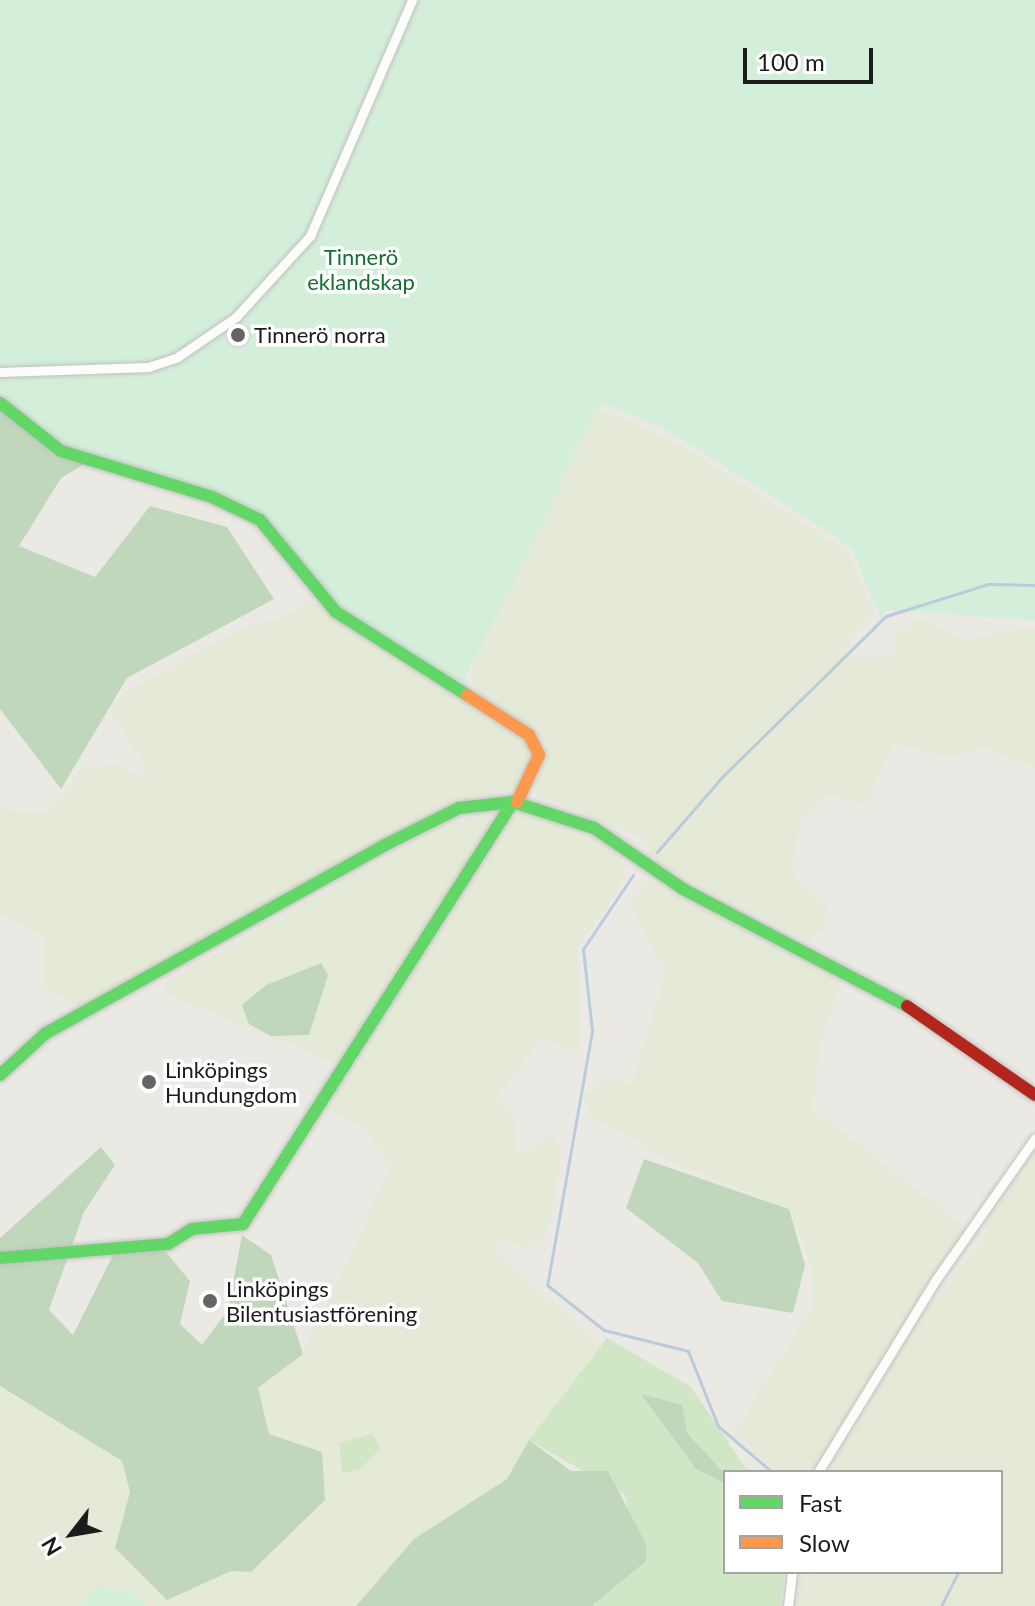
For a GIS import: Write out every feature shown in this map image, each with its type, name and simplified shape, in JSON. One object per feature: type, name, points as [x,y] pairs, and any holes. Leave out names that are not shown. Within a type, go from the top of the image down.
[{"type":"street","points":[[0,372],[148,367],[176,358],[236,317],[310,236],[412,0]]},
{"type":"street","points":[[0,403],[61,451],[212,497],[260,520],[343,618],[529,735],[539,755],[515,802],[243,1224],[192,1229],[168,1244],[0,1258]]},
{"type":"street","points":[[0,1075],[46,1033],[389,843],[459,808],[515,802],[594,828],[683,889],[908,1006],[1035,1095]]},
{"type":"street","points":[[819,1470],[935,1281],[1035,1138]]},
{"type":"street","points":[[788,1606],[792,1574]]},
{"type":"green space","name":"Tinnerö eklandskap","points":[[0,0],[1035,0],[1035,620],[885,610],[882,621],[853,551],[835,536],[664,428],[600,402],[460,689],[343,617],[246,512],[66,454],[0,400]]},
{"type":"green space","points":[[0,384],[123,441],[61,478],[19,546],[95,577],[150,506],[227,527],[274,599],[127,678],[61,789],[0,709]]},
{"type":"green space","points":[[597,408],[672,440],[849,552],[874,614],[851,638],[844,658],[894,656],[896,635],[921,617],[965,640],[1035,626],[1035,768],[983,747],[948,757],[895,744],[865,806],[831,794],[801,817],[793,865],[797,880],[827,907],[824,928],[808,942],[661,865],[636,835],[538,795],[534,788],[548,750],[542,738],[474,691],[473,661]]},
{"type":"green space","points":[[309,601],[517,732],[529,750],[528,768],[514,788],[449,805],[78,1007],[42,986],[44,937],[0,915],[0,809],[43,813],[85,768],[115,764],[143,779],[146,768],[109,709],[123,693],[242,628],[283,618]]},
{"type":"green space","points":[[519,810],[607,843],[625,866],[620,888],[577,948],[581,1045],[568,1052],[542,1038],[497,1097],[513,1114],[518,1154],[554,1134],[562,1150],[548,1234],[526,1250],[501,1239],[491,1247],[600,1345],[507,1479],[415,1539],[356,1606],[146,1606],[132,1591],[98,1587],[77,1606],[0,1606],[0,1386],[122,1461],[130,1492],[115,1548],[251,1572],[325,1499],[269,1434],[258,1387],[303,1354],[392,1165],[360,1125],[325,1108]]},
{"type":"green space","points":[[485,813],[499,815],[338,1064],[169,995],[163,984],[434,829]]},
{"type":"green space","points":[[645,879],[843,981],[823,1031],[812,1108],[967,1229],[813,1470],[776,1470],[733,1435],[813,1306],[810,1263],[789,1209],[675,1163],[591,1117],[583,1096],[605,1079],[632,1083],[666,970],[630,907]]},
{"type":"green space","points":[[321,963],[328,975],[309,1035],[271,1036],[249,1024],[242,1005],[266,985]]},
{"type":"green space","points":[[101,1147],[115,1165],[84,1212],[49,1310],[73,1335],[116,1249],[165,1251],[190,1281],[180,1324],[202,1345],[228,1310],[242,1235],[271,1255],[303,1354],[258,1388],[269,1434],[322,1452],[325,1500],[251,1572],[231,1571],[167,1600],[115,1548],[130,1492],[122,1461],[0,1386],[0,1238]]},
{"type":"green space","points":[[1035,1150],[1035,1606],[797,1606],[802,1574],[1003,1574],[1003,1470],[829,1470],[919,1318],[988,1233],[987,1222]]},
{"type":"green space","points":[[644,1159],[789,1209],[805,1265],[793,1313],[722,1301],[698,1263],[626,1208]]},
{"type":"green space","points":[[607,1338],[691,1387],[746,1469],[752,1470],[723,1472],[642,1395],[696,1469],[723,1482],[723,1574],[784,1574],[780,1606],[592,1606],[646,1561],[646,1543],[629,1517],[625,1495],[529,1440]]},
{"type":"green space","points":[[641,1394],[682,1405],[687,1433],[723,1472],[723,1482],[696,1469]]},
{"type":"green space","points":[[373,1434],[381,1448],[360,1469],[342,1474],[339,1443]]},
{"type":"green space","points":[[529,1440],[571,1471],[608,1471],[646,1544],[646,1561],[592,1606],[356,1606],[414,1539],[507,1479]]},
{"type":"green space","points":[[98,1587],[132,1591],[146,1606],[77,1606]]},
{"type":"shaded area","name":"Tinnerö norra","points":[[238,322],[248,325],[251,335],[248,345],[238,348],[228,345],[225,335],[228,325]]},
{"type":"waterway","points":[[657,852],[721,778],[886,616],[988,584],[1035,585]]},
{"type":"waterway","points":[[633,875],[583,949],[592,1031],[547,1285],[604,1330],[688,1351],[718,1426],[770,1470]]},
{"type":"waterway","points":[[941,1606],[957,1574]]},
{"type":"traffic: fast","points":[[0,403],[61,451],[212,497],[260,520],[336,612],[467,695]]},
{"type":"traffic: fast","points":[[0,1075],[46,1033],[389,843],[459,808],[513,802],[594,828],[683,889],[907,1006]]},
{"type":"traffic: fast","points":[[0,1258],[168,1244],[192,1229],[243,1224],[513,802]]},
{"type":"traffic: slow","points":[[467,695],[529,735],[539,755],[517,802]]},
{"type":"traffic: jam","points":[[907,1006],[1035,1095]]},
{"type":"place","name":"Tinnerö norra","points":[[238,335]]},
{"type":"place","name":"Linköpings Hundungdom","points":[[149,1082]]},
{"type":"place","name":"Linköpings Bilentusiastförening","points":[[210,1301]]}]
